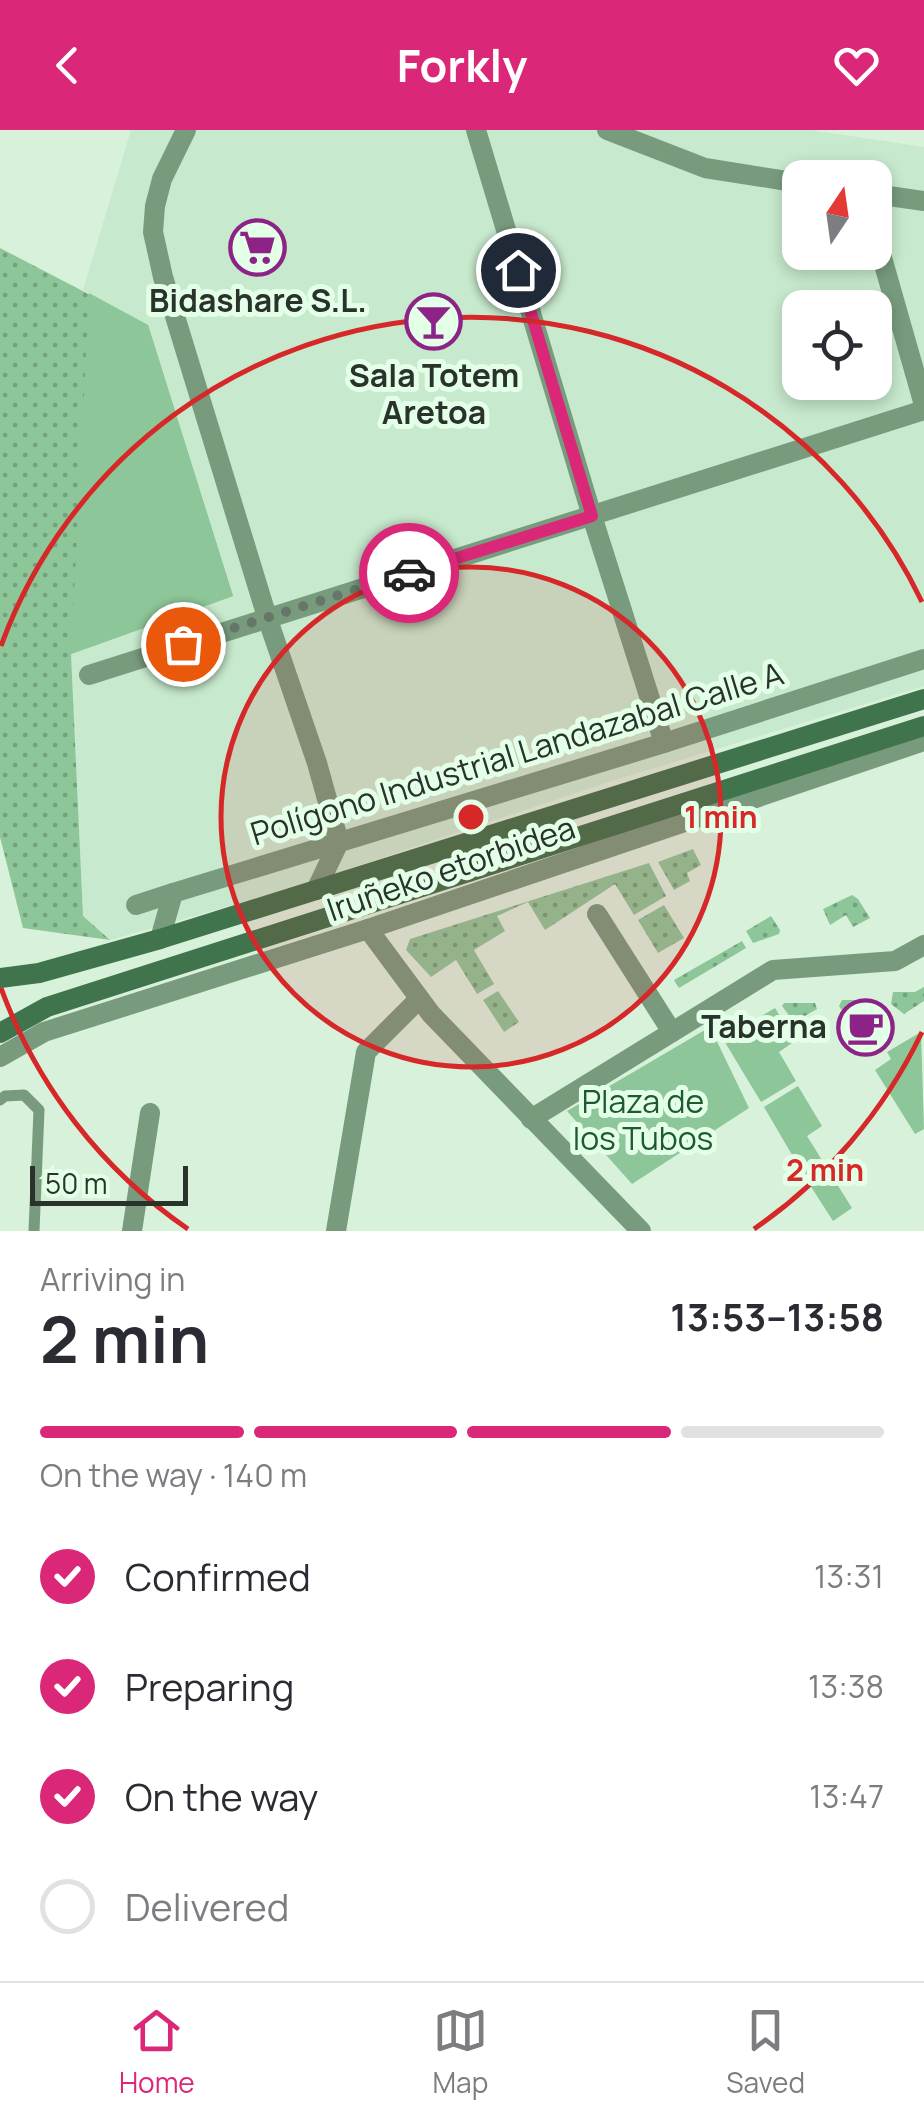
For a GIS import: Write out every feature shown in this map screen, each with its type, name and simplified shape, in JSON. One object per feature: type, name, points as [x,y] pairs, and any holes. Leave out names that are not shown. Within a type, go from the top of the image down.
[{"type":"main road","name":"Iruñeko etorbidea","points":[[0,978],[40,973],[160,939],[924,698]]},
{"type":"main road","name":"Iruñeko etorbidea","points":[[0,1033],[47,1006],[924,726]]},
{"type":"street","points":[[186,130],[162,179],[153,232],[173,314],[339,842],[316,890]]},
{"type":"street","points":[[476,130],[664,743]]},
{"type":"street","points":[[607,130],[705,168],[782,180]]},
{"type":"street","points":[[892,196],[924,201]]},
{"type":"street","points":[[89,675],[924,408],[885,270]]},
{"type":"street","name":"Polígono Industrial Landazabal Calle A","points":[[136,905],[924,659]]},
{"type":"street","name":"Iruñeko etorbidea","points":[[0,1057],[44,1032],[368,929],[924,741]]},
{"type":"street","points":[[160,939],[173,892]]},
{"type":"street","points":[[597,914],[672,1032]]},
{"type":"street","points":[[368,929],[418,1000],[641,1231]]},
{"type":"street","points":[[531,1119],[773,970],[896,961],[924,945]]},
{"type":"street","points":[[336,1231],[366,1052],[418,1000]]},
{"type":"street","points":[[132,1231],[150,1113]]},
{"type":"lane","points":[[0,1100],[24,1095],[38,1110],[34,1231]]},
{"type":"shaded area","points":[[131,130],[810,130],[924,147],[924,686],[615,780],[279,892],[110,940],[83,916],[71,654],[233,596],[148,325],[83,290]]},
{"type":"green space","points":[[0,248],[148,325],[233,596],[71,654],[83,916],[110,940],[23,928],[0,837]]},
{"type":"green space","points":[[89,293],[148,325],[233,596],[71,654]]},
{"type":"green space","points":[[693,849],[701,865],[687,873],[690,881],[674,890],[658,862]]},
{"type":"green space","points":[[649,863],[666,896],[634,915],[615,884],[545,930],[528,902],[497,916],[505,931],[474,950],[494,984],[477,994],[456,960],[431,977],[406,950],[410,939]]},
{"type":"green space","points":[[852,895],[870,918],[853,927],[846,915],[830,925],[823,909]]},
{"type":"green space","points":[[664,905],[684,938],[658,953],[638,920]]},
{"type":"green space","points":[[771,916],[779,934],[753,943],[746,931]]},
{"type":"green space","points":[[742,941],[746,948],[679,988],[674,980]]},
{"type":"green space","points":[[924,987],[924,1001],[904,1014],[891,1004],[893,992],[915,992]]},
{"type":"green space","points":[[498,991],[519,1022],[504,1032],[483,1000]]},
{"type":"green space","points":[[842,1000],[859,1000],[866,1014],[850,1023],[839,1006]]},
{"type":"green space","points":[[815,1003],[817,1009],[794,1022],[782,1006]]},
{"type":"green space","points":[[775,1008],[795,1041],[779,1052],[796,1081],[761,1102],[723,1039]]},
{"type":"green space","name":"Plaza de los Tubos","points":[[710,1027],[749,1108],[632,1184],[567,1111]]},
{"type":"green space","points":[[921,1032],[924,1129],[915,1134],[875,1070],[891,1059],[887,1052]]},
{"type":"green space","points":[[798,1086],[822,1126],[807,1136],[825,1165],[805,1177],[764,1107]]},
{"type":"green space","points":[[828,1170],[852,1208],[833,1221],[808,1182]]},
{"type":"way so far","points":[[183,644],[409,573]]},
{"type":"place","name":"Bidashare S.L.","points":[[258,247]]},
{"type":"place","name":"Sala Totem Aretoa","points":[[434,322]]},
{"type":"place","name":"Taberna","points":[[866,1027]]},
{"type":"route","points":[[409,573],[592,516],[518,270]]}]
